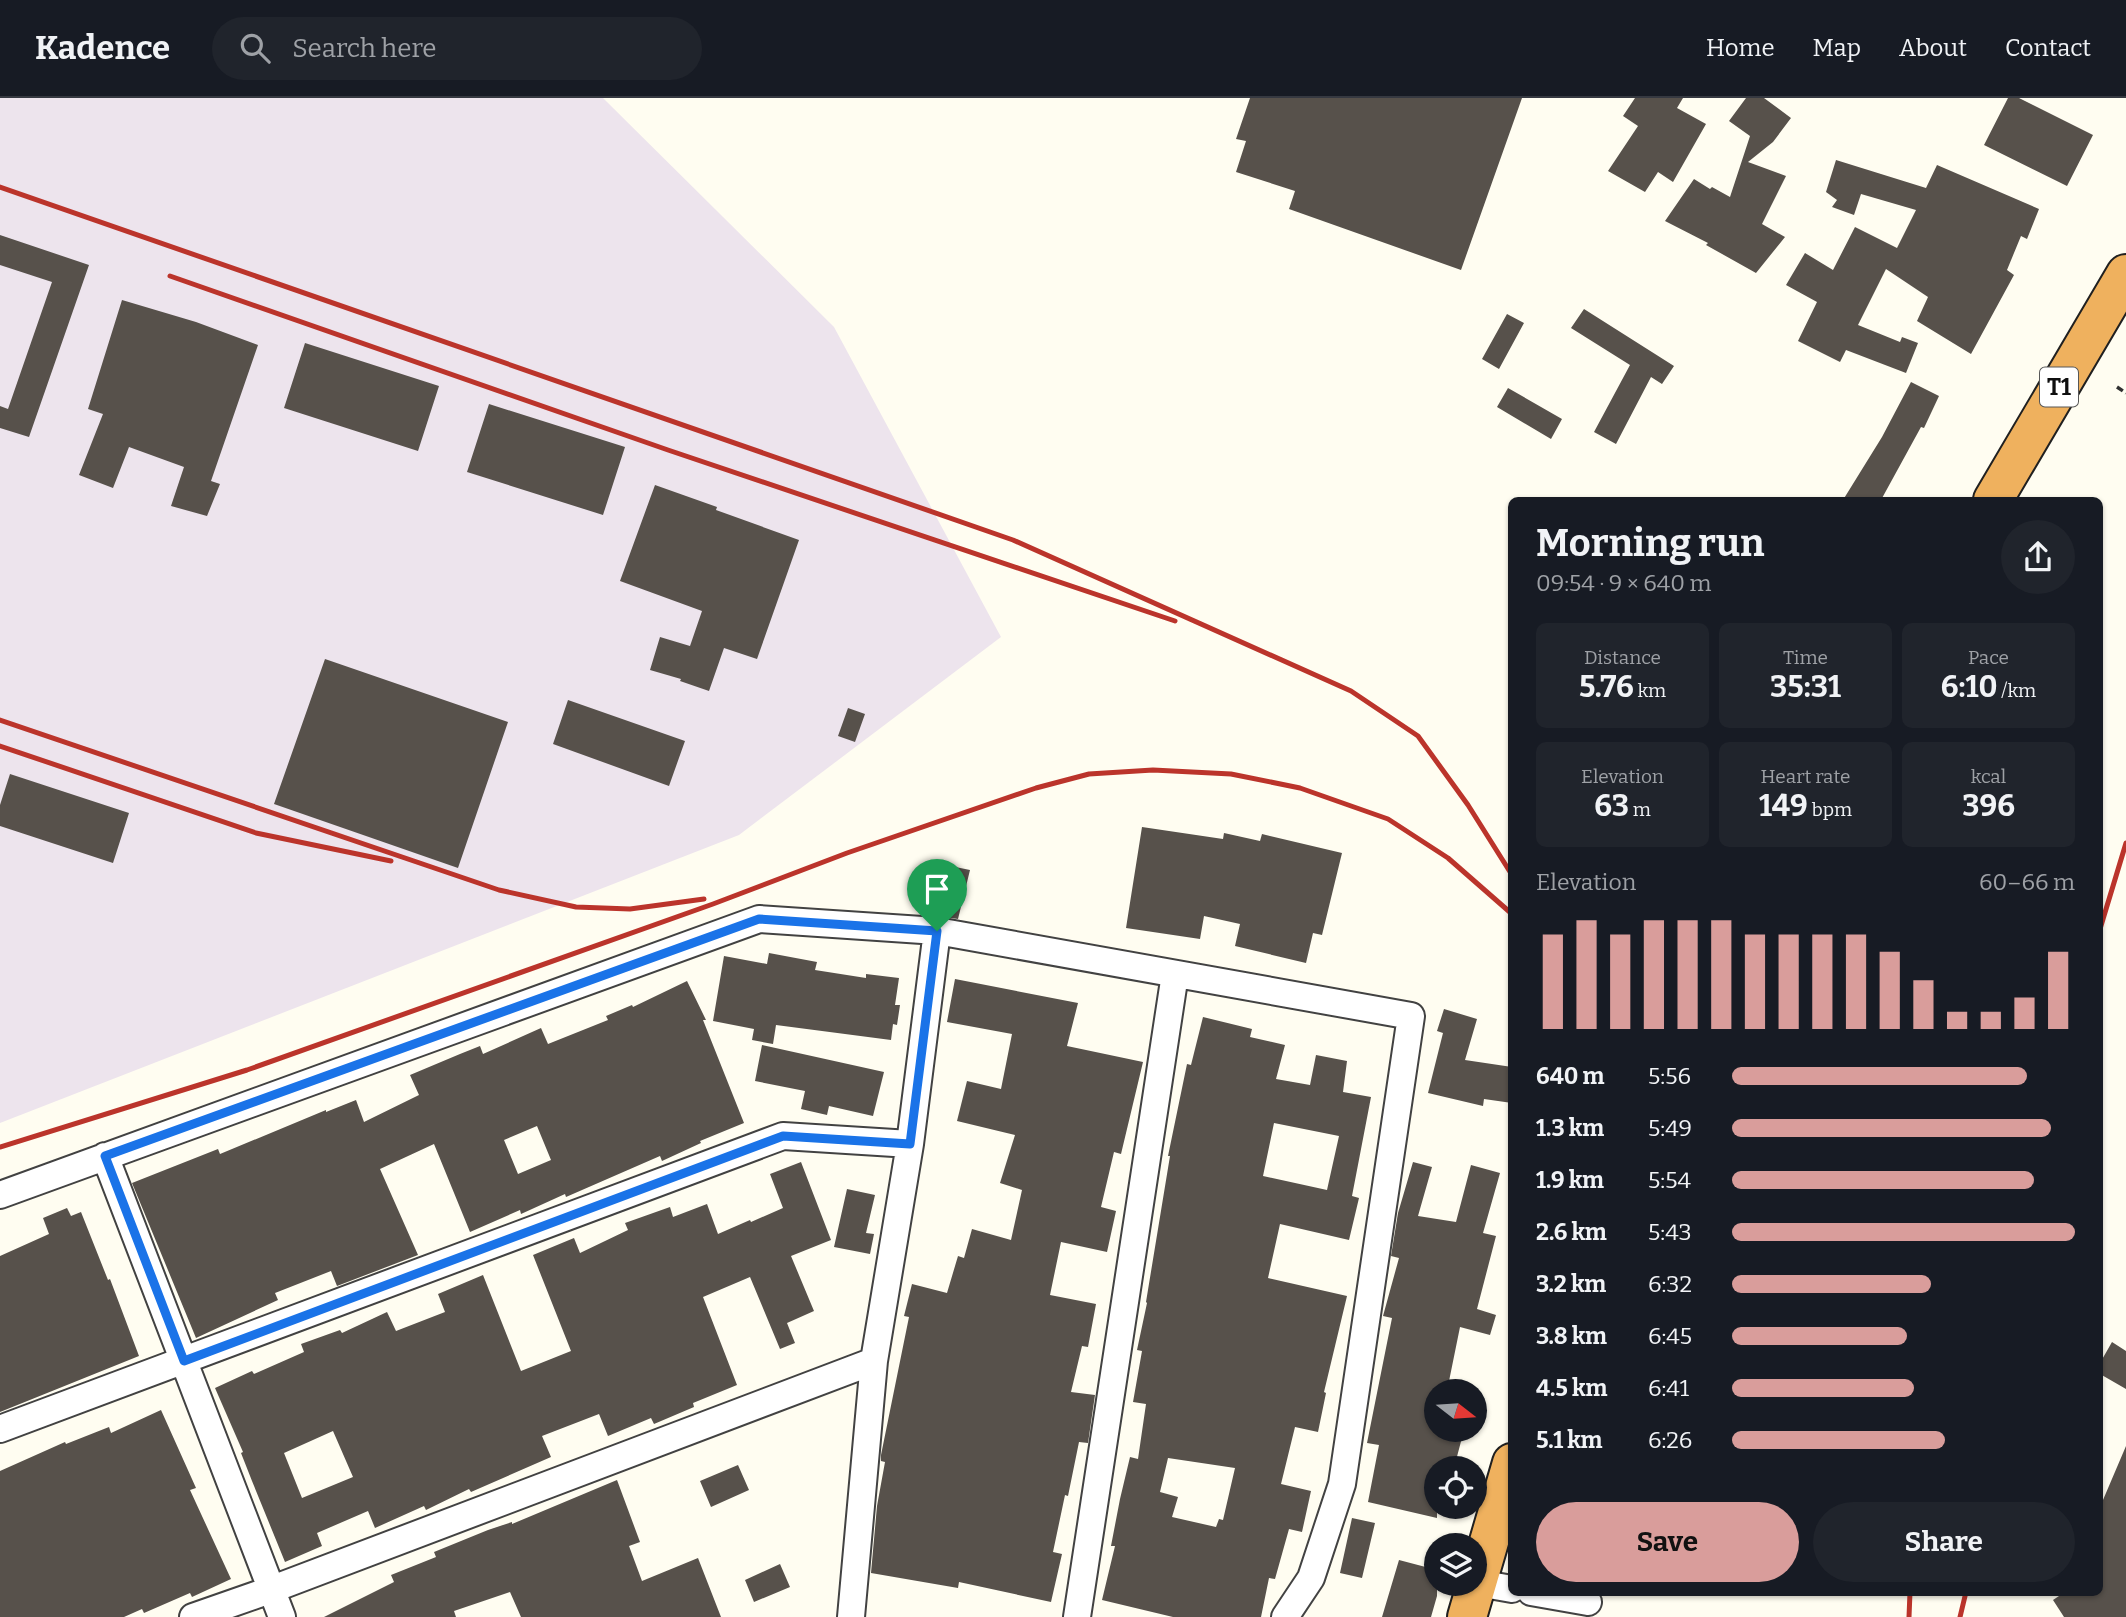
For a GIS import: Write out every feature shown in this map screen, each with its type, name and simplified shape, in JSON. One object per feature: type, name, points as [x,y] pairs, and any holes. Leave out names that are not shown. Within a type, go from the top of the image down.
[{"type":"highway","name":"T1","points":[[1995,497],[2126,274]]},
{"type":"highway","points":[[1487,1591],[1508,1483]]},
{"type":"street","points":[[0,1195],[759,919],[937,931],[1411,1016],[1342,1483],[1311,1578],[1285,1617]]},
{"type":"street","points":[[851,1617],[874,1361],[910,1144],[937,931]]},
{"type":"street","points":[[1077,1617],[1175,974]]},
{"type":"street","points":[[0,1429],[783,1136],[910,1144]]},
{"type":"street","points":[[105,1156],[282,1617]]},
{"type":"street","points":[[193,1617],[874,1361]]},
{"type":"street","points":[[1554,1596],[1588,1602]]},
{"type":"path","points":[[2117,387],[2126,393]]},
{"type":"shaded area","points":[[0,98],[603,98],[834,327],[1001,637],[739,835],[0,1123]]},
{"type":"building","points":[[1250,98],[1522,98],[1461,270],[1289,209],[1295,191],[1236,172],[1246,141],[1236,139]]},
{"type":"building","points":[[1635,98],[1683,98],[1677,108],[1706,124],[1673,182],[1658,172],[1645,192],[1608,171],[1638,126],[1623,116]]},
{"type":"building","points":[[1746,98],[1764,98],[1791,118],[1773,142],[1748,162],[1786,176],[1762,224],[1785,237],[1756,273],[1706,245],[1708,243],[1665,221],[1694,179],[1730,197],[1750,136],[1729,121]]},
{"type":"building","points":[[2008,98],[2019,98],[2093,135],[2067,186],[1984,145]]},
{"type":"building","points":[[1836,160],[1926,188],[1937,165],[2039,209],[2027,239],[2021,236],[2007,270],[2014,275],[1971,354],[1917,321],[1928,297],[1886,269],[1858,325],[1900,342],[1902,337],[1918,343],[1906,373],[1846,350],[1840,362],[1798,341],[1817,302],[1786,285],[1805,253],[1833,270],[1855,227],[1897,248],[1916,210],[1861,194],[1854,215],[1832,207],[1837,200],[1826,192]]},
{"type":"building","points":[[0,235],[89,265],[29,437],[0,428],[0,406],[8,409],[52,282],[0,265]]},
{"type":"building","points":[[122,300],[196,322],[258,345],[211,481],[220,484],[207,516],[171,506],[184,467],[129,447],[113,488],[79,475],[103,414],[88,409]]},
{"type":"building","points":[[1584,309],[1674,366],[1662,384],[1651,377],[1616,444],[1594,432],[1630,365],[1571,328]]},
{"type":"building","points":[[1507,314],[1524,323],[1499,369],[1482,359]]},
{"type":"building","points":[[305,343],[439,386],[418,451],[284,408]]},
{"type":"building","points":[[1911,382],[1939,396],[1924,428],[1921,427],[1883,497],[1845,497],[1882,437]]},
{"type":"building","points":[[1508,388],[1562,419],[1551,439],[1497,407]]},
{"type":"building","points":[[489,404],[625,447],[603,515],[467,472]]},
{"type":"building","points":[[655,485],[799,540],[757,659],[724,648],[709,691],[650,670],[660,637],[690,646],[702,611],[620,581]]},
{"type":"building","points":[[325,659],[508,722],[458,868],[274,804]]},
{"type":"building","points":[[568,700],[685,741],[669,786],[553,744]]},
{"type":"building","points":[[848,708],[865,714],[855,742],[838,736]]},
{"type":"building","points":[[10,774],[129,813],[113,863],[0,826],[0,805]]},
{"type":"building","points":[[1142,827],[1223,839],[1224,833],[1260,841],[1262,834],[1342,853],[1322,935],[1313,933],[1306,963],[1235,946],[1240,924],[1204,916],[1200,939],[1126,928]]},
{"type":"building","points":[[936,863],[970,870],[958,919],[924,914]]},
{"type":"building","points":[[769,953],[817,962],[815,970],[866,978],[866,974],[899,978],[895,1005],[900,1005],[891,1040],[776,1025],[773,1044],[752,1040],[754,1029],[713,1021],[724,956],[767,964]]},
{"type":"building","points":[[955,979],[1078,1003],[1067,1046],[1143,1062],[1121,1154],[1114,1152],[1101,1207],[1116,1211],[1107,1252],[1061,1242],[1050,1295],[1096,1304],[1088,1347],[1082,1346],[1071,1392],[1095,1395],[1088,1443],[1079,1442],[1068,1496],[1065,1495],[1053,1552],[1062,1554],[1051,1602],[959,1582],[958,1588],[871,1573],[877,1506],[885,1462],[881,1461],[881,1455],[909,1317],[904,1316],[912,1284],[947,1293],[958,1256],[964,1258],[972,1229],[1011,1240],[1022,1190],[1000,1183],[1015,1135],[957,1121],[967,1081],[1001,1089],[1012,1034],[947,1022]]},
{"type":"building","points":[[687,981],[706,1020],[703,1020],[744,1123],[700,1141],[701,1143],[662,1161],[660,1156],[566,1197],[565,1194],[521,1214],[520,1210],[470,1232],[434,1144],[380,1169],[418,1255],[337,1286],[331,1271],[275,1293],[278,1300],[196,1338],[132,1183],[218,1149],[220,1154],[356,1100],[364,1122],[419,1095],[410,1075],[480,1046],[483,1054],[541,1028],[548,1044],[608,1020],[606,1016],[632,1005],[633,1007]],"holes":[[[537,1126],[551,1160],[518,1174],[504,1140]]]},
{"type":"building","points":[[1444,1009],[1477,1019],[1465,1060],[1508,1066],[1508,1102],[1484,1099],[1483,1106],[1428,1093],[1443,1033],[1437,1031]]},
{"type":"building","points":[[1203,1017],[1252,1029],[1250,1037],[1285,1045],[1276,1079],[1310,1085],[1316,1055],[1347,1061],[1343,1092],[1371,1097],[1352,1196],[1359,1198],[1349,1240],[1280,1224],[1268,1278],[1347,1296],[1324,1392],[1326,1393],[1318,1432],[1295,1427],[1281,1484],[1311,1491],[1302,1532],[1289,1529],[1275,1579],[1269,1578],[1261,1617],[1173,1617],[1102,1600],[1115,1546],[1111,1546],[1130,1457],[1138,1459],[1146,1404],[1133,1402],[1142,1351],[1137,1350],[1147,1303],[1168,1156],[1187,1064],[1191,1065]],"holes":[[[1274,1123],[1339,1136],[1327,1190],[1263,1176]],[[1168,1458],[1235,1468],[1223,1520],[1219,1519],[1216,1527],[1172,1517],[1178,1497],[1160,1492]]]},
{"type":"building","points":[[762,1045],[884,1072],[873,1116],[829,1106],[827,1115],[801,1109],[805,1091],[755,1081]]},
{"type":"building","points":[[801,1162],[831,1240],[791,1256],[814,1311],[787,1323],[795,1343],[780,1349],[750,1277],[703,1297],[737,1385],[693,1403],[694,1407],[654,1424],[651,1418],[608,1436],[599,1414],[542,1436],[551,1457],[471,1492],[469,1489],[426,1510],[424,1506],[375,1528],[368,1511],[317,1533],[322,1546],[285,1562],[215,1388],[304,1352],[301,1344],[340,1330],[342,1333],[387,1312],[396,1331],[445,1312],[438,1294],[483,1275],[521,1371],[571,1351],[533,1255],[574,1238],[580,1253],[628,1230],[625,1223],[670,1207],[673,1217],[707,1204],[718,1234],[783,1208],[770,1174]],"holes":[[[333,1431],[353,1477],[302,1498],[284,1453]]]},
{"type":"building","points":[[1413,1162],[1432,1167],[1418,1216],[1456,1222],[1471,1165],[1500,1173],[1483,1233],[1496,1236],[1477,1309],[1496,1315],[1490,1335],[1460,1327],[1449,1379],[1424,1379],[1424,1442],[1461,1442],[1457,1456],[1424,1456],[1424,1515],[1368,1502],[1379,1445],[1367,1443],[1392,1318],[1383,1316],[1399,1258],[1391,1256],[1398,1213]]},
{"type":"building","points":[[847,1189],[875,1195],[866,1233],[874,1234],[870,1254],[834,1247]]},
{"type":"building","points":[[67,1208],[71,1216],[81,1212],[139,1356],[0,1412],[0,1256],[49,1234],[43,1218]]},
{"type":"building","points":[[2112,1342],[2126,1351],[2126,1389],[2103,1376],[2103,1358]]},
{"type":"building","points":[[161,1410],[196,1488],[190,1490],[231,1579],[192,1597],[190,1593],[144,1613],[142,1609],[124,1617],[0,1617],[0,1471],[65,1442],[66,1444],[109,1427],[111,1433]]},
{"type":"building","points":[[2126,1446],[2126,1617],[2064,1617],[2053,1600],[2059,1596],[2103,1596],[2103,1500]]},
{"type":"building","points":[[738,1465],[749,1490],[711,1507],[700,1481]]},
{"type":"building","points":[[617,1480],[640,1542],[629,1546],[642,1581],[698,1558],[721,1617],[521,1617],[510,1592],[454,1611],[456,1617],[324,1617],[394,1582],[391,1575],[436,1557],[434,1552],[488,1530],[512,1524]]},
{"type":"building","points":[[1352,1518],[1375,1523],[1362,1578],[1340,1573]]},
{"type":"building","points":[[1399,1560],[1424,1567],[1424,1596],[1437,1596],[1431,1617],[1382,1617]]},
{"type":"building","points":[[780,1564],[790,1587],[754,1602],[745,1580]]},
{"type":"railway","points":[[0,187],[1013,540],[1351,691],[1418,736],[1468,805],[1508,869]]},
{"type":"railway","points":[[170,276],[668,450],[1175,621]]},
{"type":"railway","points":[[0,720],[499,890],[576,907],[630,909],[704,899]]},
{"type":"railway","points":[[0,746],[256,833],[391,861]]},
{"type":"railway","points":[[0,1147],[247,1070],[713,904],[847,853],[1036,788],[1089,774],[1153,770],[1231,774],[1300,788],[1388,819],[1448,858],[1508,910]]},
{"type":"railway","points":[[2103,919],[2126,843]]},
{"type":"railway","points":[[1909,1617],[1910,1596]]},
{"type":"railway","points":[[1960,1617],[1965,1596]]},
{"type":"route","points":[[759,919],[937,931],[910,1144],[783,1136],[184,1361],[105,1156],[759,919]]}]
